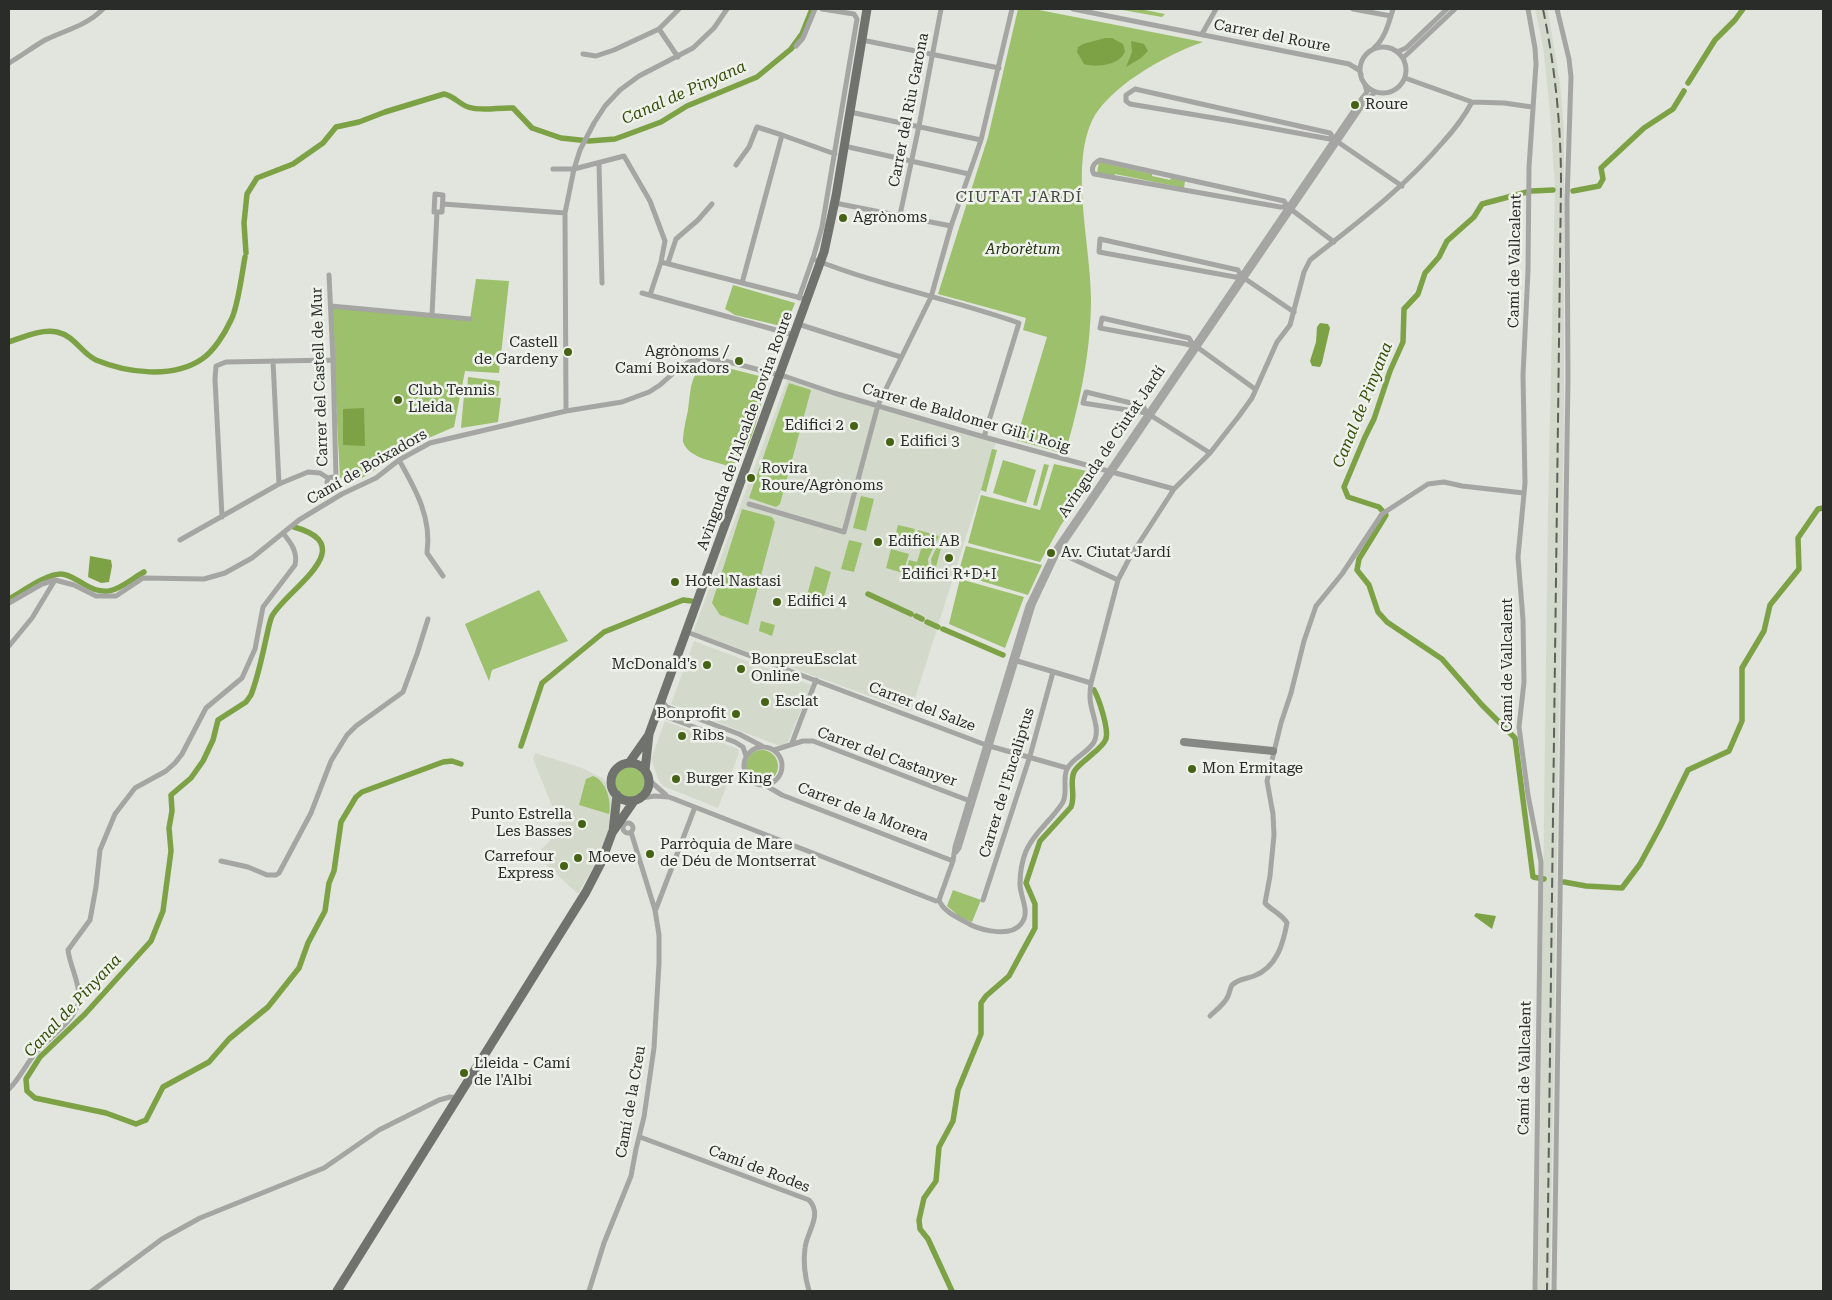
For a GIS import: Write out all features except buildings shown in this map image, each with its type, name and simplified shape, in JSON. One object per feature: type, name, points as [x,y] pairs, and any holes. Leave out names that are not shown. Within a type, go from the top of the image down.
[{"type":"main road","name":"Avinguda de l'Alcalde Rovira Roure","points":[[649,734],[798,324],[803,299],[835,203],[850,112],[858,38],[865,24],[867,9]]},
{"type":"main road","points":[[629,763],[649,734]]},
{"type":"main road","points":[[645,770],[649,734]]},
{"type":"main road","points":[[338,1291],[591,882],[612,833],[637,800],[647,792],[650,781],[645,770],[638,764],[629,763],[620,766],[613,774],[612,786],[617,796],[624,800],[637,800]]},
{"type":"main road","points":[[612,833],[617,796]]},
{"type":"street","points":[[9,63],[47,40],[81,26],[103,9]]},
{"type":"street","points":[[583,54],[596,56],[614,50],[659,29],[679,9]]},
{"type":"street","points":[[796,46],[803,38],[814,9]]},
{"type":"street","name":"Avinguda de l'Alcalde Rovira Roure","points":[[817,260],[835,154],[858,38],[857,17],[854,14],[822,9]]},
{"type":"street","name":"Carrer del Riu Garona","points":[[900,215],[942,9]]},
{"type":"street","points":[[749,504],[844,532],[878,405],[930,297],[951,226],[981,140],[1012,9]]},
{"type":"street","name":"Carrer del Roure","points":[[1073,9],[1350,64],[1359,70],[1361,74]]},
{"type":"street","points":[[1104,15],[1105,9]]},
{"type":"street","points":[[1202,34],[1216,9]]},
{"type":"street","points":[[1353,9],[1391,16]]},
{"type":"street","points":[[1384,35],[1390,48],[1403,58],[1406,72],[1405,78],[1396,90],[1389,93],[1375,92],[1365,85],[1361,74],[1362,61],[1379,44],[1393,9]]},
{"type":"street","points":[[1397,52],[1406,48],[1447,9]]},
{"type":"street","points":[[1403,58],[1455,9]]},
{"type":"street","name":"Camí de Vallcalent","points":[[1528,9],[1535,54],[1523,375],[1524,493],[1518,541],[1523,620],[1524,682],[1519,727],[1528,795],[1540,849],[1541,876],[1535,1291]]},
{"type":"street","points":[[1554,1291],[1566,501],[1567,201],[1571,77],[1557,9]]},
{"type":"street","points":[[566,412],[565,213],[574,169],[585,140],[605,106],[620,90],[639,76],[696,46],[714,28],[724,10]]},
{"type":"street","points":[[659,29],[678,57]]},
{"type":"street","points":[[858,38],[999,68]]},
{"type":"street","points":[[1372,50],[1390,48]]},
{"type":"street","name":"Carrer del Roure","points":[[1350,64],[1362,61]]},
{"type":"street","points":[[1405,78],[1472,102],[1504,103],[1532,107]]},
{"type":"street","name":"Avinguda de Ciutat Jardí","points":[[1336,141],[1367,92],[1365,85]]},
{"type":"street","points":[[1336,141],[1130,104],[1126,101],[1126,95],[1135,89],[1330,133],[1336,141],[1402,186]]},
{"type":"street","name":"Avinguda de Ciutat Jardí","points":[[939,900],[959,848],[971,801],[1033,606],[1057,551],[1336,141],[1364,103],[1375,92]]},
{"type":"street","points":[[637,800],[655,796],[668,797],[695,807],[932,899],[939,900],[941,906],[948,911],[978,927],[1008,931],[1020,926],[1025,916],[1020,885],[1021,869],[1026,849],[1064,800],[1067,768],[1094,742],[1096,723],[1091,705],[1091,682],[1118,580],[1130,557],[1174,489],[1210,453],[1252,398],[1277,342],[1290,325],[1304,272],[1310,260],[1387,200],[1423,166],[1453,130],[1472,102]]},
{"type":"street","points":[[850,112],[981,140]]},
{"type":"street","points":[[1232,121],[1233,112]]},
{"type":"street","points":[[736,165],[749,147],[757,127],[835,154]]},
{"type":"street","points":[[742,283],[782,135]]},
{"type":"street","points":[[844,146],[969,174]]},
{"type":"street","points":[[553,170],[574,169],[624,156],[650,201],[665,241],[661,262],[650,295]]},
{"type":"street","points":[[1290,208],[1094,174],[1093,166],[1095,162],[1100,160],[1284,201],[1290,208],[1334,242]]},
{"type":"street","name":"Avinguda de l'Alcalde Rovira Roure","points":[[831,177],[842,162]]},
{"type":"street","points":[[599,164],[602,283]]},
{"type":"street","points":[[1190,192],[1192,181]]},
{"type":"street","points":[[435,194],[443,194],[442,212],[438,212],[434,212],[435,194]]},
{"type":"street","points":[[835,203],[951,226]]},
{"type":"street","points":[[443,204],[565,213]]},
{"type":"street","points":[[668,263],[676,239],[698,220],[712,204]]},
{"type":"street","points":[[432,316],[438,212]]},
{"type":"street","points":[[1243,277],[1099,252],[1100,239],[1238,270],[1243,277],[1294,312]]},
{"type":"street","points":[[1163,264],[1165,254]]},
{"type":"street","points":[[817,260],[1019,324],[984,437]]},
{"type":"street","points":[[661,262],[803,299]]},
{"type":"street","name":"Carrer del Castell de Mur","points":[[329,275],[334,360],[336,478]]},
{"type":"street","points":[[642,293],[794,335]]},
{"type":"street","points":[[331,306],[470,319]]},
{"type":"street","points":[[1195,346],[1100,328],[1102,318],[1189,338],[1195,346],[1255,389]]},
{"type":"street","points":[[798,324],[901,357]]},
{"type":"street","name":"Camí de Boixadors","points":[[55,580],[74,585],[96,596],[116,596],[144,578],[204,579],[226,573],[252,558],[299,520],[342,494],[376,478],[399,460],[430,442],[566,412],[622,402],[660,385],[688,362],[704,358],[780,375]]},
{"type":"street","points":[[222,517],[215,379],[216,366],[226,362],[334,360]]},
{"type":"street","points":[[273,361],[279,484]]},
{"type":"street","name":"Carrer de Baldomer Gili i Roig","points":[[780,375],[984,437],[1174,489]]},
{"type":"street","points":[[1149,414],[1083,403],[1086,392],[1143,406],[1149,414],[1210,453]]},
{"type":"street","points":[[399,460],[422,506],[429,532],[427,553],[443,576]]},
{"type":"street","points":[[180,540],[279,484],[308,472],[320,473],[328,478],[331,476],[336,478],[336,486],[331,487],[328,485],[328,478]]},
{"type":"street","points":[[1210,1016],[1228,997],[1231,986],[1241,979],[1255,976],[1266,969],[1278,957],[1282,947],[1287,923],[1283,916],[1265,903],[1274,835],[1273,814],[1267,781],[1281,722],[1316,606],[1342,574],[1384,512],[1428,484],[1444,482],[1472,488],[1524,493]]},
{"type":"street","name":"Carrer del Castell de Mur","points":[[336,486],[342,494]]},
{"type":"street","points":[[9,1089],[18,1080],[34,1055],[70,1019],[78,1006],[78,988],[68,950],[90,920],[95,896],[100,850],[115,814],[135,788],[166,771],[175,763],[182,754],[206,708],[236,684],[246,671],[255,649],[263,607],[295,565],[296,557],[294,550],[283,533]]},
{"type":"street","points":[[1057,551],[1118,580]]},
{"type":"street","points":[[9,603],[42,584],[55,580]]},
{"type":"street","points":[[9,646],[32,618],[55,580]]},
{"type":"street","points":[[221,861],[267,875],[279,873],[311,813],[331,761],[347,735],[356,726],[403,692],[428,619]]},
{"type":"street","name":"Carrer del Salze","points":[[687,632],[989,746],[1030,756],[1067,768]]},
{"type":"street","points":[[1015,660],[1091,682]]},
{"type":"street","name":"Carrer de l'Eucaliptus","points":[[983,900],[1030,756],[1053,672]]},
{"type":"street","points":[[792,743],[816,680]]},
{"type":"street","points":[[662,701],[667,707],[739,734],[774,750],[781,761],[780,773],[776,779],[765,784],[754,782],[746,774],[744,762],[746,756],[754,749],[764,747]]},
{"type":"street","points":[[655,718],[664,716],[741,745],[746,756]]},
{"type":"street","points":[[703,730],[708,723]]},
{"type":"street","name":"Carrer del Castanyer","points":[[774,750],[803,740],[813,741],[971,801]]},
{"type":"street","points":[[1184,742],[1274,751]]},
{"type":"street","points":[[650,781],[668,797]]},
{"type":"street","name":"Carrer de la Morera","points":[[765,784],[782,795],[953,861]]},
{"type":"street","points":[[655,910],[695,807]]},
{"type":"street","name":"Camí de la Creu","points":[[589,1291],[604,1243],[631,1176],[649,1090],[654,1048],[659,935],[651,895],[631,832]]},
{"type":"street","points":[[651,895],[661,895]]},
{"type":"street","points":[[92,1291],[162,1239],[200,1218],[324,1168],[379,1130],[439,1100],[450,1097],[458,1098]]},
{"type":"street","name":"Camí de Rodes","points":[[640,1137],[809,1200],[814,1206],[815,1215],[805,1246],[804,1267],[808,1291]]},
{"type":"shaded area","points":[[1535,9],[1548,9],[1560,83],[1564,130],[1564,414],[1550,1291],[1538,1291],[1548,507],[1555,188],[1550,111],[1543,46]]},
{"type":"shaded area","points":[[1105,38],[1112,38],[1123,44],[1125,51],[1123,56],[1107,64],[1095,66],[1084,64],[1077,52],[1078,47]]},
{"type":"shaded area","points":[[1131,41],[1144,44],[1148,51],[1141,58],[1126,67],[1132,52]]},
{"type":"shaded area","points":[[1320,323],[1328,324],[1330,328],[1320,367],[1312,366],[1310,361],[1316,342],[1317,327]]},
{"type":"shaded area","points":[[787,380],[996,442],[911,711],[693,632]]},
{"type":"shaded area","points":[[364,408],[365,446],[343,445],[343,409]]},
{"type":"shaded area","points":[[90,556],[111,560],[112,566],[109,582],[101,583],[88,577]]},
{"type":"shaded area","points":[[694,641],[811,685],[788,742],[777,745],[671,704]]},
{"type":"shaded area","points":[[665,721],[738,749],[739,753],[718,808],[663,786],[659,781],[651,759]]},
{"type":"shaded area","points":[[535,753],[582,768],[604,779],[613,802],[608,831],[599,857],[578,894],[536,855],[556,834],[559,823],[533,759]]},
{"type":"shaded area","points":[[1476,913],[1496,916],[1492,929],[1474,916]]},
{"type":"green space","name":"Arborètum","points":[[1018,9],[1034,9],[1203,42],[1165,58],[1130,80],[1111,96],[1095,115],[1087,134],[1083,156],[1082,179],[1091,298],[1089,338],[1084,377],[1065,454],[1016,440],[1047,337],[1023,330],[1026,318],[938,294],[988,137]]},
{"type":"green space","points":[[1117,9],[1140,9],[1165,14],[1162,17]]},
{"type":"green space","points":[[1099,162],[1170,180],[1171,178],[1185,181],[1184,188],[1115,174],[1114,176],[1097,173]]},
{"type":"green space","name":"Club Tennis Lleida","points":[[476,279],[509,281],[499,373],[465,371],[454,427],[419,442],[362,478],[340,478],[331,306],[470,319]]},
{"type":"green space","points":[[733,285],[795,303],[785,327],[735,315],[725,309]]},
{"type":"green space","points":[[712,364],[765,379],[766,385],[758,418],[749,443],[737,462],[730,467],[691,453],[683,442],[692,381],[699,370],[704,366]]},
{"type":"green space","points":[[468,377],[500,381],[498,396],[467,393]]},
{"type":"green space","points":[[789,383],[811,390],[780,504],[776,507],[749,498]]},
{"type":"green space","points":[[464,395],[501,398],[498,422],[461,428]]},
{"type":"green space","points":[[992,449],[997,450],[986,492],[981,490]]},
{"type":"green space","points":[[1003,460],[1036,470],[1026,503],[993,493]]},
{"type":"green space","points":[[1044,464],[1049,465],[1037,506],[1033,505]]},
{"type":"green space","points":[[1054,464],[1096,473],[1061,525],[1040,562],[968,543],[981,495],[1040,510]]},
{"type":"green space","points":[[861,496],[874,499],[866,531],[853,528]]},
{"type":"green space","points":[[742,509],[772,517],[775,522],[748,625],[720,615],[712,603]]},
{"type":"green space","points":[[898,525],[915,529],[910,549],[893,545]]},
{"type":"green space","points":[[918,530],[939,536],[928,559],[930,579],[906,573],[909,560],[917,562],[921,549],[913,546]]},
{"type":"green space","points":[[942,536],[944,537],[933,578],[931,559]]},
{"type":"green space","points":[[849,540],[862,543],[854,572],[841,569]]},
{"type":"green space","points":[[966,546],[1042,565],[1028,595],[958,574]]},
{"type":"green space","points":[[891,549],[909,554],[903,573],[886,568]]},
{"type":"green space","points":[[815,566],[831,572],[822,604],[806,599]]},
{"type":"green space","points":[[960,579],[1024,597],[1005,648],[949,624]]},
{"type":"green space","points":[[539,590],[568,641],[492,670],[489,681],[465,624]]},
{"type":"green space","points":[[761,621],[775,625],[772,636],[759,631]]},
{"type":"green space","points":[[762,750],[768,751],[773,755],[777,760],[777,772],[773,777],[768,781],[762,782],[756,781],[751,777],[747,772],[746,766],[747,760],[751,755],[756,751]]},
{"type":"green space","points":[[631,766],[637,767],[642,771],[646,776],[646,788],[642,793],[637,797],[631,798],[625,797],[620,793],[616,788],[615,782],[616,776],[620,771],[625,767]]},
{"type":"green space","points":[[593,776],[598,778],[605,787],[610,804],[609,814],[579,805],[586,779]]},
{"type":"green space","points":[[953,890],[981,900],[972,922],[961,918],[947,906]]},
{"type":"waterway","name":"Canal de Pinyana","points":[[246,253],[244,223],[247,194],[257,178],[293,164],[323,143],[336,127],[359,122],[444,94],[451,96],[465,106],[474,108],[513,108],[532,128],[561,138],[589,141],[615,139],[661,122],[687,106],[757,77],[791,49],[802,34],[812,9]]},
{"type":"waterway","name":"Canal de Pinyana","points":[[1688,83],[1715,40],[1743,9]]},
{"type":"waterway","name":"Canal de Pinyana","points":[[1573,191],[1599,186],[1603,179],[1601,168],[1644,128],[1673,109],[1684,91]]},
{"type":"waterway","name":"Canal de Pinyana","points":[[1532,191],[1553,190]]},
{"type":"waterway","name":"Canal de Pinyana","points":[[1527,192],[1482,204],[1474,217],[1447,241],[1439,257],[1425,273],[1418,294],[1404,309],[1403,342],[1390,371],[1374,419],[1344,487],[1348,497],[1379,507],[1386,515],[1359,559],[1357,570],[1369,585],[1378,612],[1387,622],[1442,659],[1482,705],[1515,738],[1533,877],[1544,879]]},
{"type":"waterway","name":"Canal de Pinyana","points":[[9,342],[51,331],[69,337],[91,357],[108,365],[150,372],[164,372],[190,365],[202,359],[211,351],[229,325],[236,307],[245,257]]},
{"type":"waterway","name":"Canal de Pinyana","points":[[1564,882],[1586,886],[1622,888],[1640,864],[1688,770],[1729,751],[1742,721],[1742,668],[1764,631],[1770,605],[1799,569],[1798,538],[1818,509],[1823,508]]},
{"type":"waterway","name":"Canal de Pinyana","points":[[294,527],[313,535],[322,545],[321,556],[304,581],[280,605],[272,616],[251,695],[246,702],[218,720],[213,740],[203,761],[191,778],[171,795],[172,811],[169,828],[171,851],[163,911],[151,941],[85,1014],[40,1057],[26,1079],[27,1091],[35,1098],[106,1113],[136,1124],[146,1120],[163,1087],[209,1062],[229,1039],[268,1007],[299,968],[308,943],[325,911],[329,883],[334,871],[341,822],[356,797],[362,792],[443,762],[452,761],[461,764]]},
{"type":"waterway","name":"Canal de Pinyana","points":[[9,599],[41,580],[55,575],[66,575],[92,588],[108,591],[115,590],[144,572]]},
{"type":"waterway","name":"Canal de Pinyana","points":[[868,594],[911,614]]},
{"type":"waterway","name":"Canal de Pinyana","points":[[521,746],[542,683],[604,632],[683,600],[691,601]]},
{"type":"waterway","name":"Canal de Pinyana","points":[[916,616],[922,619]]},
{"type":"waterway","name":"Canal de Pinyana","points":[[927,622],[938,627]]},
{"type":"waterway","name":"Canal de Pinyana","points":[[943,629],[1003,655]]},
{"type":"waterway","name":"Canal de Pinyana","points":[[952,1291],[928,1239],[920,1229],[919,1220],[924,1198],[936,1181],[939,1147],[953,1121],[958,1090],[981,1034],[981,1003],[986,996],[1009,976],[1035,928],[1035,904],[1026,883],[1040,841],[1071,807],[1073,798],[1072,780],[1075,770],[1106,739],[1105,721],[1094,690]]},
{"type":"railway","points":[[1543,9],[1551,52],[1556,96],[1560,139],[1561,183],[1547,1291]]},
{"type":"place","name":"Roure","points":[[1355,105]]},
{"type":"place","name":"Agrònoms","points":[[843,218]]},
{"type":"place","name":"Castell de Gardeny","points":[[568,352]]},
{"type":"place","name":"Agrònoms / Camí Boixadors","points":[[739,361]]},
{"type":"place","name":"Club Tennis Lleida","points":[[398,400]]},
{"type":"place","name":"Edifici 2","points":[[854,426]]},
{"type":"place","name":"Edifici 3","points":[[890,442]]},
{"type":"place","name":"Rovira Roure/Agrònoms","points":[[751,478]]},
{"type":"place","name":"Edifici AB","points":[[878,542]]},
{"type":"place","name":"Av. Ciutat Jardí","points":[[1051,553]]},
{"type":"place","name":"Edifici R+D+I","points":[[949,558]]},
{"type":"place","name":"Hotel Nastasi","points":[[675,582]]},
{"type":"place","name":"Edifici 4","points":[[777,602]]},
{"type":"place","name":"McDonald's","points":[[707,665]]},
{"type":"place","name":"BonpreuEsclat Online","points":[[741,669]]},
{"type":"place","name":"Esclat","points":[[765,702]]},
{"type":"place","name":"Bonprofit","points":[[736,714]]},
{"type":"place","name":"Ribs","points":[[682,736]]},
{"type":"place","name":"Mon Ermitage","points":[[1192,769]]},
{"type":"place","name":"Burger King","points":[[676,779]]},
{"type":"place","name":"Punto Estrella Les Basses","points":[[582,824]]},
{"type":"place","name":"Parròquia de Mare de Déu de Montserrat","points":[[650,854]]},
{"type":"place","name":"Moeve","points":[[578,858]]},
{"type":"place","name":"Carrefour Express","points":[[564,866]]},
{"type":"place","name":"Lleida - Camí de l'Albi","points":[[464,1073]]},
{"type":"district","name":"CIUTAT JARDÍ","points":[[1019,197]]}]
